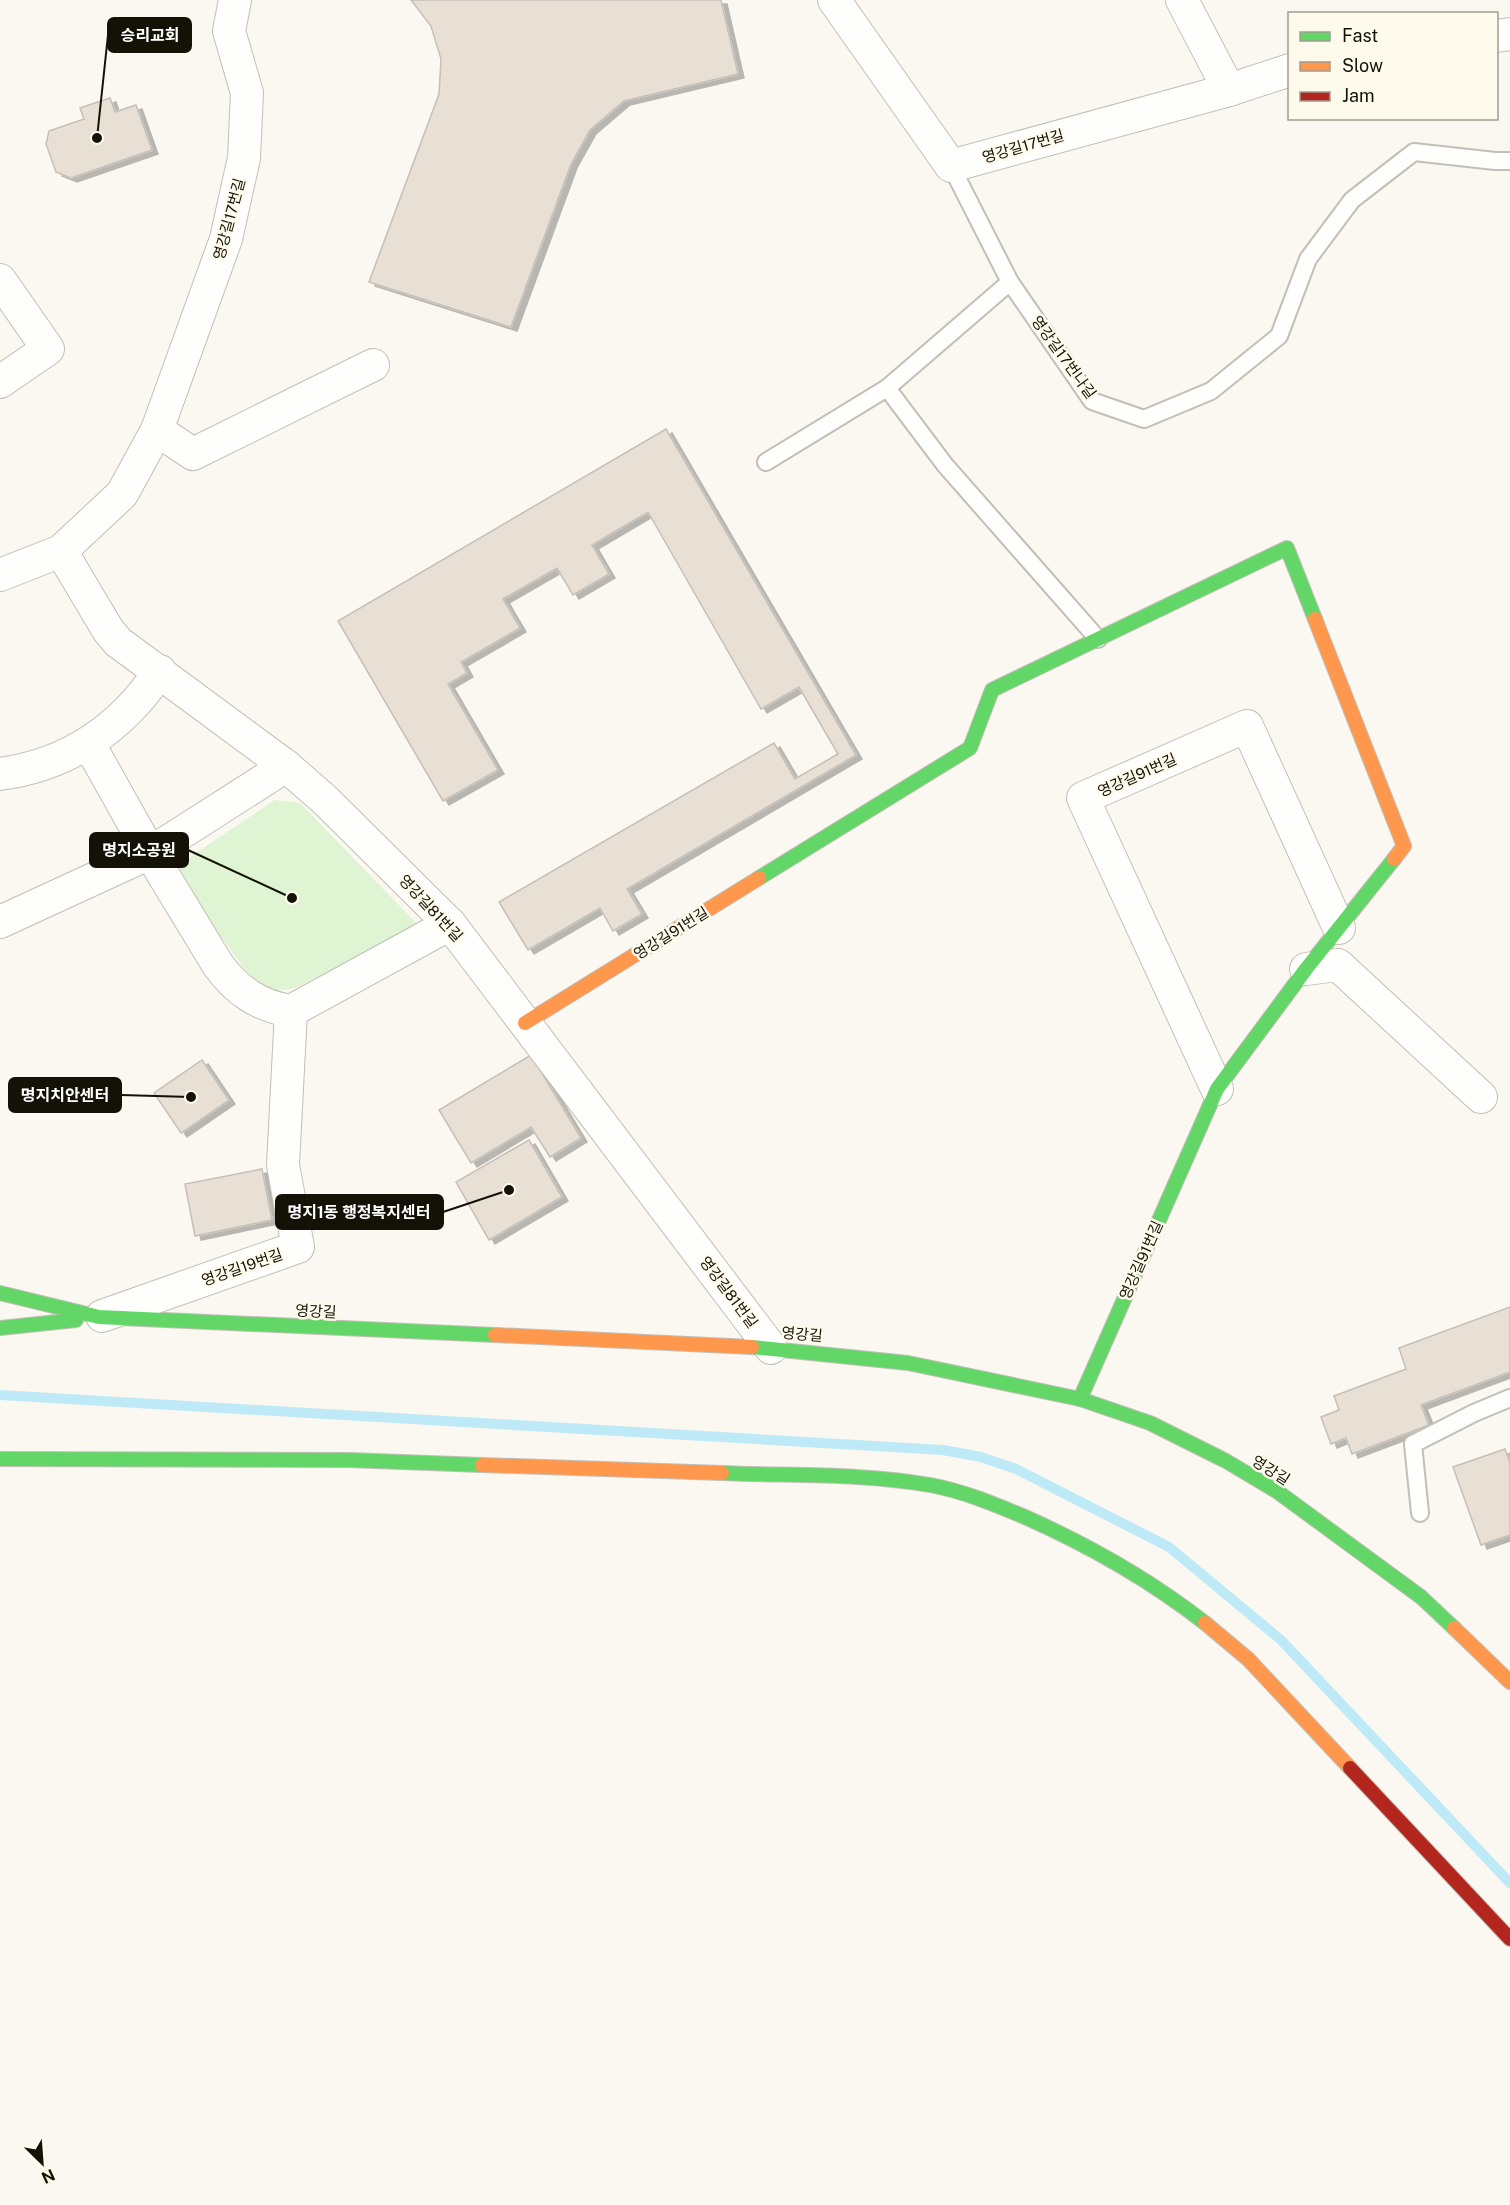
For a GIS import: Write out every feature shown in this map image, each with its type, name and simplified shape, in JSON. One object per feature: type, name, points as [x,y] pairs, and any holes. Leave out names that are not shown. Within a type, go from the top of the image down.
[{"type":"street","name":"영강길17번길","points":[[0,575],[61,551],[122,494],[157,430],[226,239],[244,158],[247,93],[229,31],[235,0]]},
{"type":"street","points":[[834,0],[951,166]]},
{"type":"street","points":[[1182,0],[1229,90]]},
{"type":"street","name":"영강길17번길","points":[[951,166],[1229,90],[1288,71]]},
{"type":"street","points":[[0,280],[48,349],[0,382]]},
{"type":"street","points":[[157,430],[193,454],[373,365]]},
{"type":"street","name":"영강길91번길","points":[[525,1023],[970,748],[992,690],[1287,548],[1404,846],[1306,969],[1216,1089],[1080,1399]]},
{"type":"street","name":"영강길81번길","points":[[61,551],[108,630],[130,652],[160,671],[286,765],[325,800],[450,924],[771,1348]]},
{"type":"street","points":[[0,774],[39,765],[89,744],[127,714],[144,695],[160,671]]},
{"type":"street","name":"영강길91번길","points":[[1216,1089],[1083,798],[1247,726],[1339,928]]},
{"type":"street","points":[[89,744],[150,854],[218,965],[230,981],[263,1005],[291,1011],[450,924]]},
{"type":"street","points":[[0,922],[150,854],[286,765]]},
{"type":"street","points":[[1306,969],[1338,965],[1480,1097]]},
{"type":"street","name":"영강길19번길","points":[[99,1317],[298,1247],[283,1165],[291,1011]]},
{"type":"street","name":"영강길","points":[[0,1293],[99,1317],[771,1348],[908,1363],[1080,1399],[1150,1423],[1226,1461],[1278,1492],[1421,1598],[1510,1682]]},
{"type":"street","points":[[0,1328],[99,1317]]},
{"type":"street","points":[[0,1459],[348,1460],[888,1479],[954,1490],[988,1501],[1066,1537],[1126,1570],[1174,1600],[1217,1631],[1248,1659],[1510,1939]]},
{"type":"lane","name":"영강길17번나길","points":[[951,166],[1010,282],[1092,401],[1144,418],[1210,391],[1279,336],[1308,259],[1352,200],[1414,153],[1510,161]]},
{"type":"lane","points":[[766,462],[887,388],[1010,282]]},
{"type":"lane","points":[[887,388],[945,465],[1098,639]]},
{"type":"lane","points":[[1420,1513],[1413,1444],[1474,1413],[1510,1398]]},
{"type":"green space","points":[[275,800],[300,803],[419,926],[297,987],[274,990],[258,982],[246,971],[172,869]]},
{"type":"building","points":[[411,0],[721,0],[738,74],[624,101],[590,130],[571,164],[511,327],[369,282],[439,94],[441,59],[431,26]]},
{"type":"building","points":[[110,98],[115,112],[136,105],[152,150],[71,178],[56,172],[46,144],[49,131],[84,119],[80,108]]},
{"type":"building","points":[[666,429],[856,755],[627,889],[642,914],[613,931],[600,908],[528,950],[499,902],[774,743],[795,779],[838,754],[799,687],[761,709],[648,512],[592,545],[609,574],[573,595],[557,568],[503,599],[520,628],[461,662],[467,673],[448,684],[498,770],[443,801],[338,621]]},
{"type":"building","points":[[531,1055],[581,1138],[550,1157],[531,1127],[471,1163],[439,1110]]},
{"type":"building","points":[[202,1060],[229,1100],[181,1133],[154,1093]]},
{"type":"building","points":[[529,1140],[562,1197],[489,1240],[456,1182]]},
{"type":"building","points":[[262,1169],[272,1220],[195,1236],[185,1184]]},
{"type":"building","points":[[1510,1307],[1510,1372],[1421,1405],[1429,1425],[1352,1454],[1346,1438],[1331,1444],[1321,1417],[1339,1410],[1334,1396],[1406,1369],[1399,1348]]},
{"type":"building","points":[[1505,1449],[1510,1463],[1510,1535],[1481,1545],[1453,1467]]},
{"type":"waterway","points":[[0,1395],[943,1450],[981,1457],[1016,1469],[1169,1547],[1281,1640],[1510,1883]]},
{"type":"traffic: fast","points":[[759,878],[970,748],[992,690],[1287,548],[1315,619]]},
{"type":"traffic: fast","points":[[1080,1399],[1217,1089],[1306,969],[1394,859]]},
{"type":"traffic: fast","points":[[0,1293],[99,1317],[495,1335]]},
{"type":"traffic: fast","points":[[0,1328],[76,1320]]},
{"type":"traffic: fast","points":[[752,1347],[908,1363],[1080,1399],[1150,1423],[1226,1461],[1278,1492],[1421,1597],[1454,1628]]},
{"type":"traffic: fast","points":[[0,1459],[348,1460],[482,1465]]},
{"type":"traffic: fast","points":[[722,1473],[879,1478],[930,1485],[966,1494],[1025,1517],[1072,1539],[1163,1592],[1205,1623]]},
{"type":"traffic: slow","points":[[1315,619],[1404,846],[1394,859]]},
{"type":"traffic: slow","points":[[525,1023],[759,878]]},
{"type":"traffic: slow","points":[[495,1335],[752,1347]]},
{"type":"traffic: slow","points":[[482,1465],[722,1473]]},
{"type":"traffic: slow","points":[[1205,1623],[1248,1659],[1350,1768]]},
{"type":"traffic: slow","points":[[1454,1628],[1510,1682]]},
{"type":"traffic: jam","points":[[1350,1768],[1510,1939]]},
{"type":"place","name":"승리교회","points":[[97,138]]},
{"type":"place","name":"명지소공원","points":[[292,898]]},
{"type":"place","name":"명지치안센터","points":[[191,1097]]},
{"type":"place","name":"명지1동 행정복지센터","points":[[509,1190]]}]
